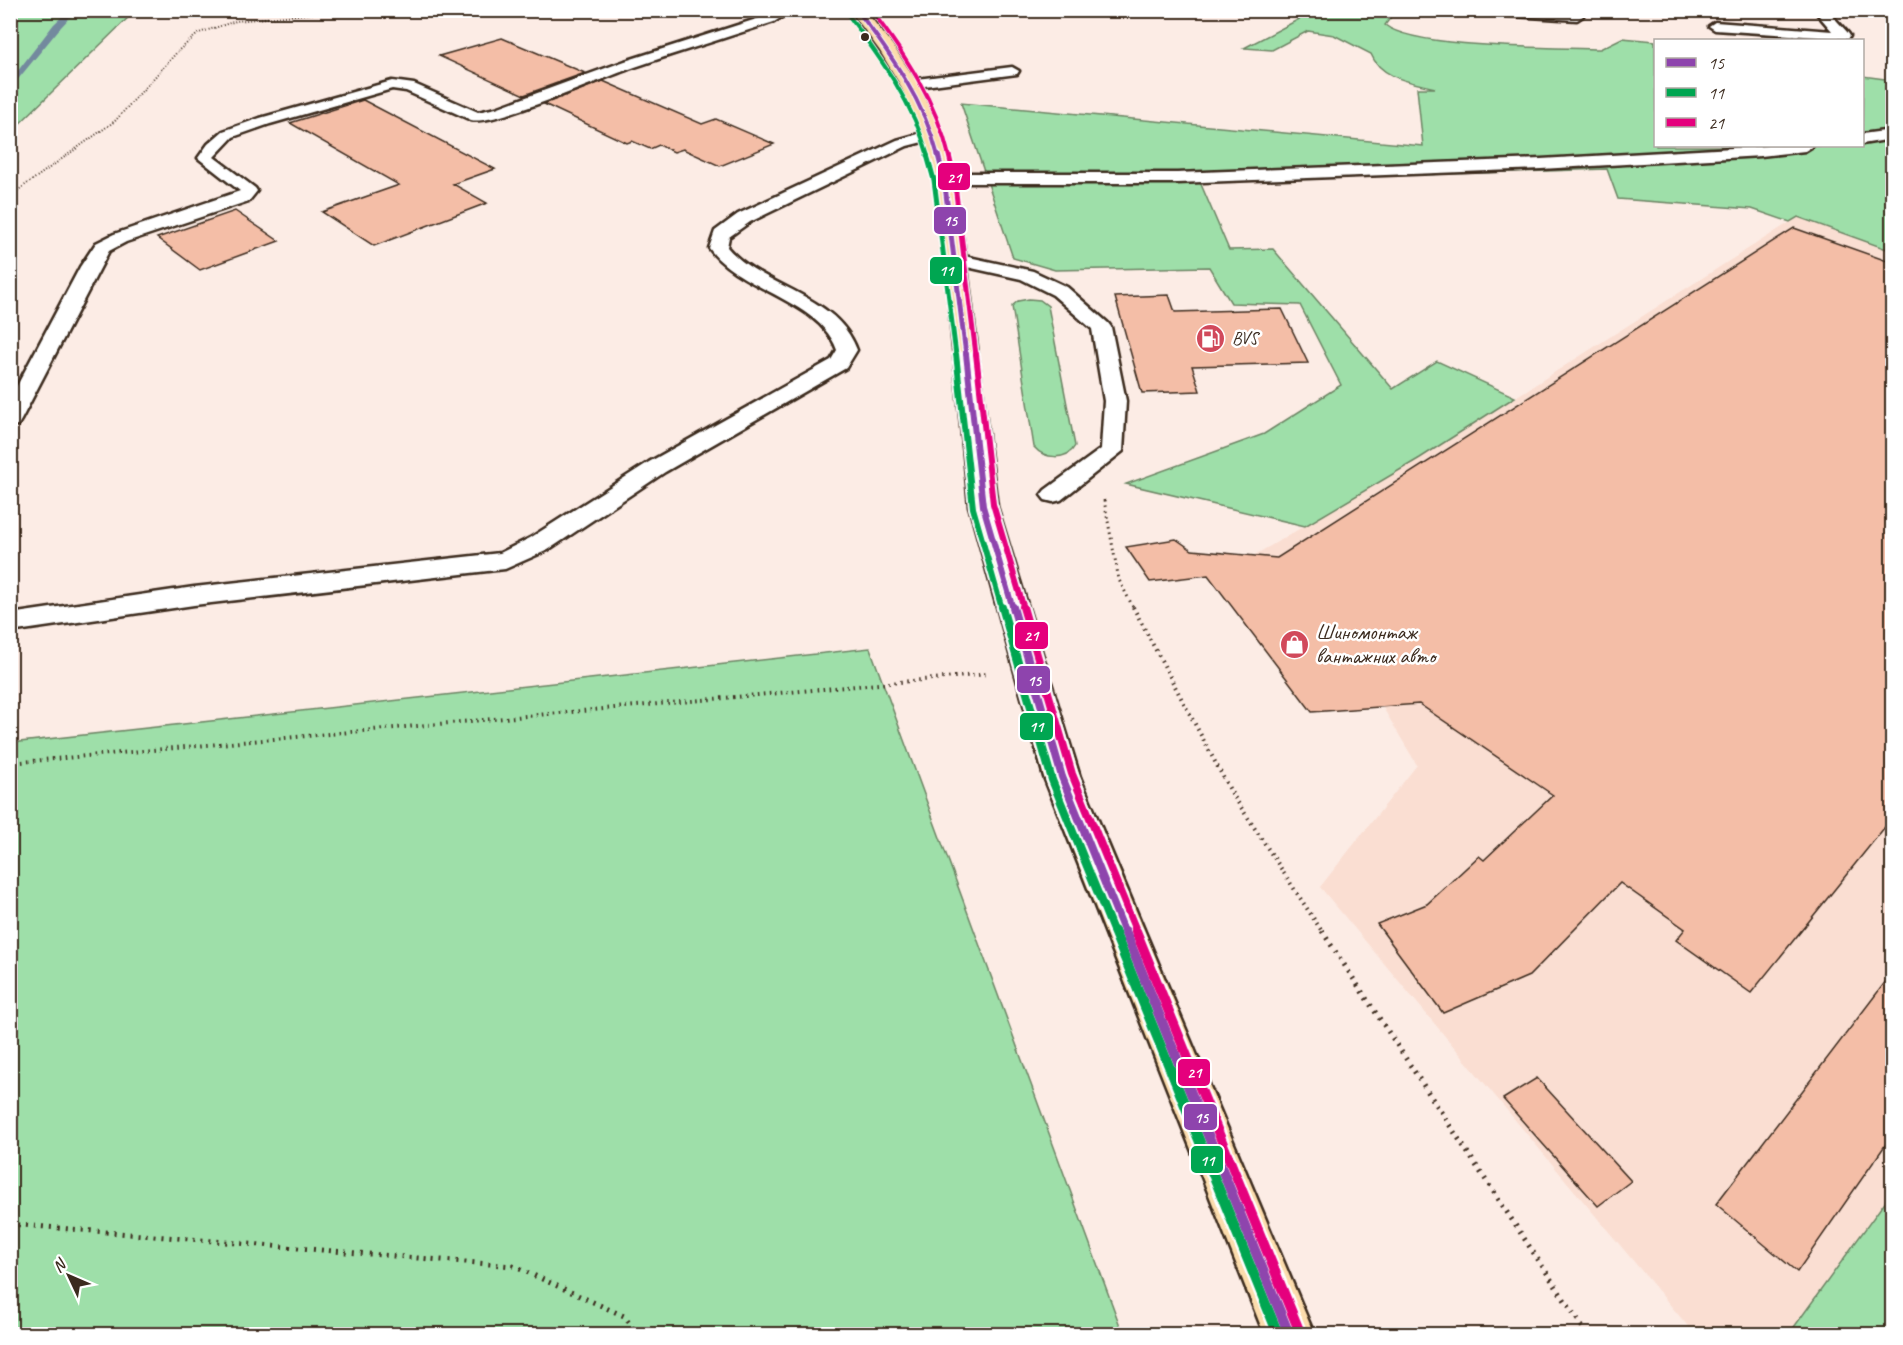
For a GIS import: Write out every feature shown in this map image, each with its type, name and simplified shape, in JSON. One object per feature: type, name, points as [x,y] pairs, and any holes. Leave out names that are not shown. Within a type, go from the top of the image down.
[{"type":"main road","points":[[857,10],[887,49],[909,84],[933,135],[944,178],[955,259],[983,506],[1062,777],[1289,1335]]},
{"type":"lane","points":[[10,420],[89,267],[102,247],[120,238],[243,197],[249,191],[206,158],[213,147],[228,134],[265,121],[392,85],[409,87],[476,117],[500,112],[630,64],[770,19],[787,10]]},
{"type":"lane","points":[[1481,10],[1577,16],[1574,10]]},
{"type":"lane","points":[[1715,26],[1843,36],[1820,10]]},
{"type":"lane","points":[[909,84],[1012,71]]},
{"type":"lane","points":[[10,623],[194,596],[505,561],[539,544],[657,467],[839,364],[847,350],[842,336],[806,304],[731,263],[718,248],[721,235],[744,218],[902,143],[933,135]]},
{"type":"lane","points":[[1864,139],[1893,135]]},
{"type":"lane","points":[[944,178],[1177,177],[1518,165],[1796,147]]},
{"type":"lane","points":[[955,259],[1027,275],[1060,291],[1101,327],[1116,401],[1112,452],[1053,495]]},
{"type":"path","points":[[10,196],[115,121],[179,50],[199,33],[236,21],[346,10]]},
{"type":"path","points":[[1104,500],[1119,580],[1231,792],[1587,1335]]},
{"type":"path","points":[[10,763],[1030,670]]},
{"type":"path","points":[[10,1224],[513,1266],[624,1316],[637,1335]]},
{"type":"shaded area","points":[[1798,217],[1892,251],[1892,1192],[1789,1334],[1704,1334],[1692,1331],[1320,887],[1417,765],[1382,706],[1253,556],[1420,458]]},
{"type":"green space","points":[[11,10],[135,10],[135,11],[11,132]]},
{"type":"green space","points":[[1339,11],[1366,11],[1391,17],[1385,25],[1401,33],[1455,43],[1600,49],[1622,38],[1654,41],[1654,147],[1864,147],[1864,76],[1892,80],[1892,251],[1798,217],[1790,222],[1752,209],[1618,199],[1607,169],[1200,182],[1229,250],[1273,249],[1393,389],[1437,361],[1515,397],[1420,458],[1305,526],[1126,484],[1264,434],[1341,385],[1300,305],[1231,303],[1209,267],[1055,270],[1013,258],[961,103],[1423,146],[1417,88],[1435,88],[1390,74],[1382,69],[1371,54],[1334,35],[1308,31],[1272,50],[1244,48],[1305,16]]},
{"type":"green space","points":[[1040,300],[1048,306],[1075,446],[1067,454],[1061,456],[1049,456],[1034,447],[1012,306],[1018,301]]},
{"type":"green space","points":[[870,648],[1123,1334],[11,1334],[11,743]]},
{"type":"green space","points":[[1892,1192],[1892,1334],[1789,1334]]},
{"type":"building","points":[[502,38],[585,73],[524,95],[439,56]]},
{"type":"building","points":[[603,81],[702,124],[716,119],[774,144],[720,166],[683,149],[674,152],[659,145],[650,149],[632,141],[627,143],[544,104]]},
{"type":"building","points":[[363,100],[495,169],[453,184],[487,203],[374,246],[322,212],[399,185],[290,123]]},
{"type":"building","points":[[235,211],[279,241],[200,270],[157,238]]},
{"type":"building","points":[[1794,228],[1893,263],[1893,817],[1751,993],[1676,940],[1685,929],[1620,883],[1529,976],[1443,1013],[1377,924],[1427,904],[1479,856],[1484,860],[1553,795],[1419,704],[1312,712],[1208,575],[1150,582],[1126,547],[1176,539],[1192,550],[1277,558]]},
{"type":"building","name":"BVS","points":[[1169,295],[1175,312],[1282,309],[1308,363],[1192,366],[1200,391],[1142,393],[1115,297]]},
{"type":"building","points":[[1893,972],[1893,1134],[1797,1272],[1716,1204]]},
{"type":"building","points":[[1537,1078],[1631,1181],[1598,1206],[1503,1099]]},
{"type":"waterway","points":[[10,87],[57,26],[74,10]]},
{"type":"transit line","name":"15","points":[[857,10],[887,49],[909,84],[933,135],[944,178],[955,259],[983,506],[1062,777],[1289,1334]]},
{"type":"transit line","name":"21","points":[[871,10],[896,43],[918,78],[943,132],[954,177],[965,258],[993,504],[1072,774],[1299,1330]]},
{"type":"transit line","name":"11","points":[[849,16],[900,89],[923,139],[934,180],[973,508],[1052,780],[1278,1334]]},
{"type":"place","name":"BVS","points":[[1211,338]]},
{"type":"place","name":"Шиномонтаж вантажних авто","points":[[1295,644]]}]
